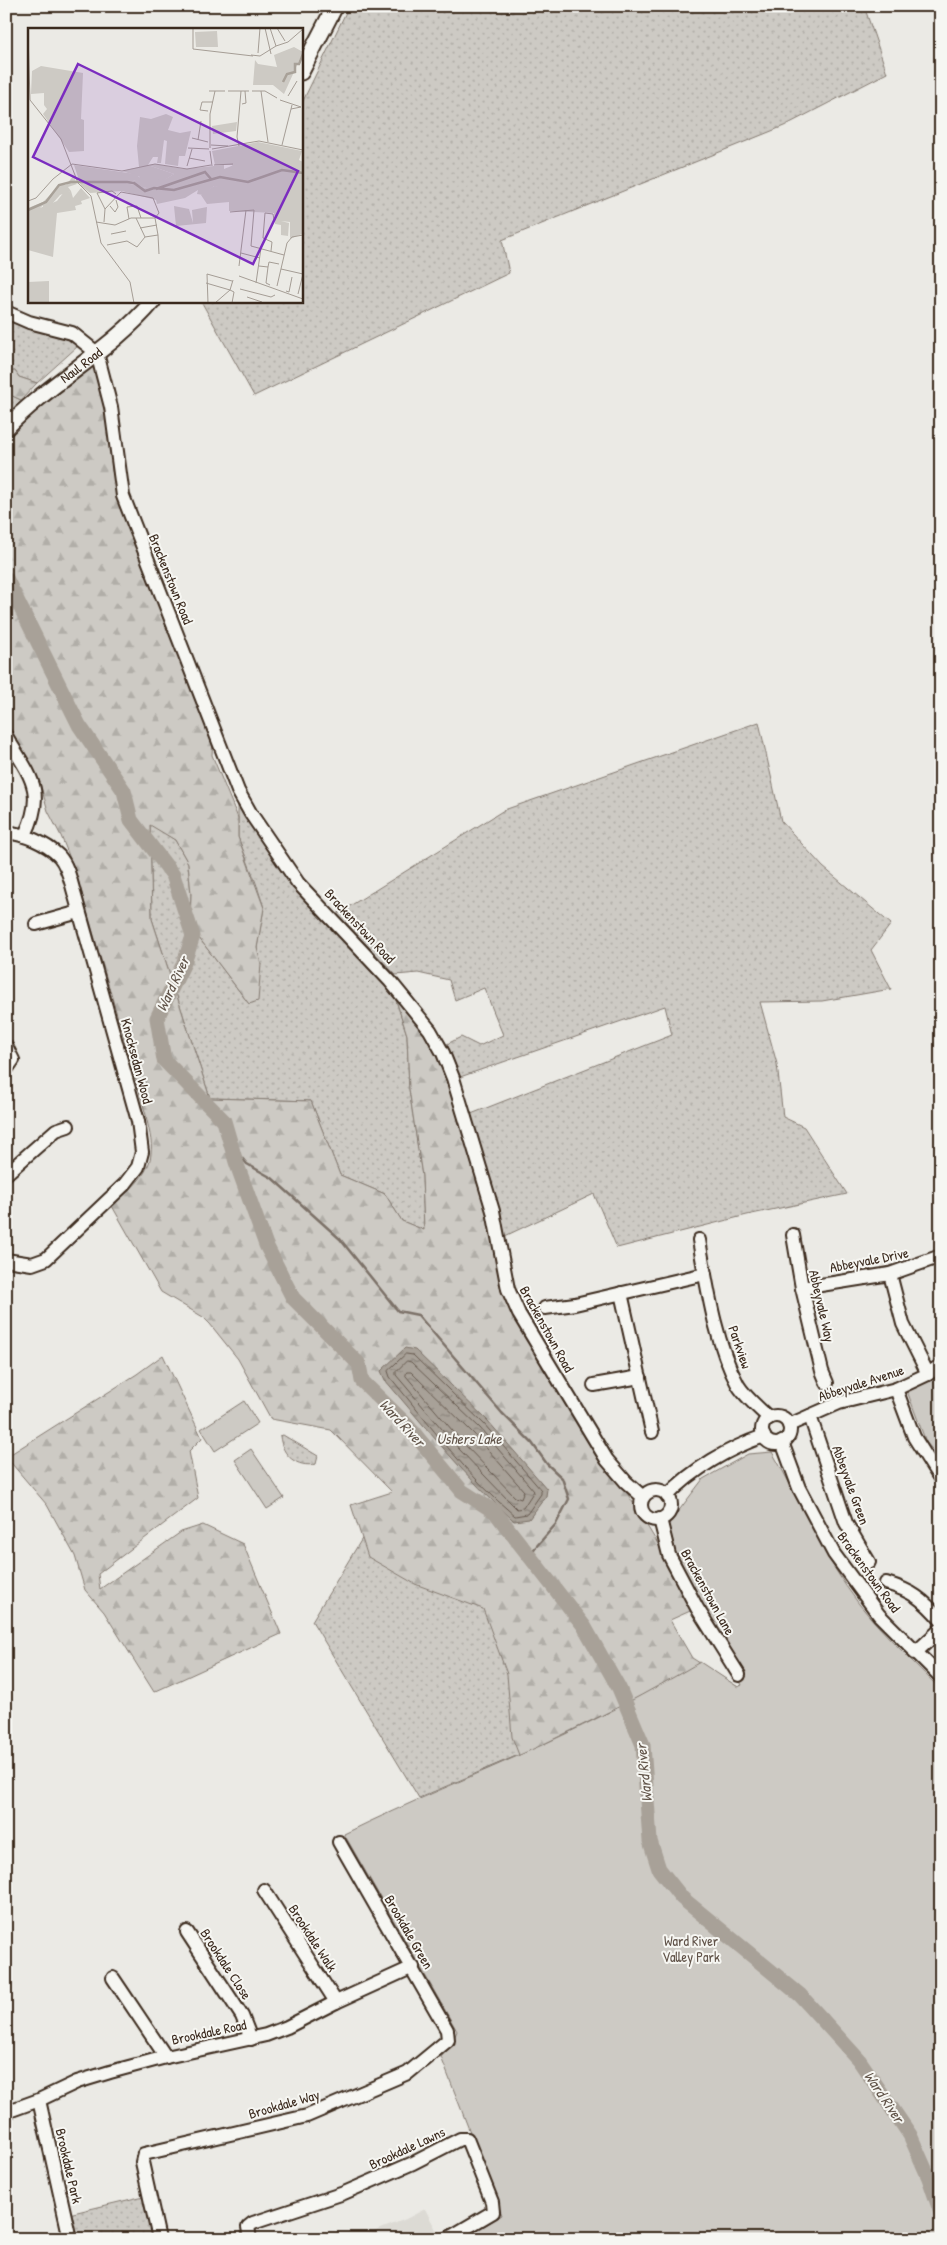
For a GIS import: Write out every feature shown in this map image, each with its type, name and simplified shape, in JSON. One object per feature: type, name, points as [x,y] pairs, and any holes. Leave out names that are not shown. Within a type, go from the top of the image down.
[{"type":"main road","points":[[302,70],[335,6]]},
{"type":"main road","name":"Naul Road","points":[[6,428],[69,373],[115,340],[152,302]]},
{"type":"street","points":[[6,312],[29,322],[72,333],[97,353]]},
{"type":"street","name":"Brackenstown Road","points":[[97,353],[112,407],[123,496],[238,791],[251,814],[298,883],[390,981],[430,1030],[443,1053],[453,1078],[493,1211],[508,1289],[519,1314],[607,1460],[626,1482],[643,1497]]},
{"type":"street","points":[[7,740],[33,784],[36,794],[34,814],[25,836]]},
{"type":"street","name":"Knocksedan Wood","points":[[6,832],[25,836],[58,856],[68,874],[138,1121],[142,1144],[141,1159],[134,1174],[126,1184],[46,1258],[32,1264],[6,1260]]},
{"type":"street","points":[[36,924],[80,912]]},
{"type":"street","points":[[6,1046],[13,1060],[6,1070]]},
{"type":"street","points":[[6,1174],[56,1130],[68,1126]]},
{"type":"street","name":"Abbeyvale Way","points":[[792,1235],[802,1288],[822,1370],[828,1383]]},
{"type":"street","name":"Parkview","points":[[699,1240],[705,1274],[726,1360],[738,1386],[769,1418]]},
{"type":"street","name":"Abbeyvale Drive","points":[[802,1288],[890,1274],[941,1256]]},
{"type":"street","points":[[545,1308],[576,1304],[705,1274]]},
{"type":"street","points":[[890,1274],[903,1324],[928,1374]]},
{"type":"street","points":[[621,1293],[652,1432]]},
{"type":"street","name":"Abbeyvale Avenue","points":[[789,1425],[839,1403],[896,1389],[928,1374],[941,1365]]},
{"type":"street","points":[[594,1385],[640,1377]]},
{"type":"street","points":[[896,1389],[914,1437],[941,1480]]},
{"type":"street","name":"Abbeyvale Green","points":[[810,1416],[846,1523],[869,1562]]},
{"type":"street","points":[[769,1418],[782,1418],[789,1425],[788,1437],[782,1442],[774,1444],[764,1436],[764,1424],[769,1418]]},
{"type":"street","points":[[667,1496],[694,1473],[728,1452],[764,1436]]},
{"type":"street","name":"Brackenstown Road","points":[[782,1442],[799,1488],[834,1554],[879,1615],[941,1678]]},
{"type":"street","points":[[655,1490],[667,1496],[670,1509],[668,1514],[660,1519],[652,1519],[645,1515],[641,1506],[643,1497],[655,1490]]},
{"type":"street","name":"Brackenstown Lane","points":[[660,1519],[669,1555],[697,1608],[739,1675]]},
{"type":"street","points":[[886,1583],[913,1592],[941,1620]]},
{"type":"street","points":[[915,1653],[941,1629]]},
{"type":"street","name":"Brookdale Green","points":[[339,1842],[413,1968],[447,2030],[448,2040]]},
{"type":"street","name":"Brookdale Walk","points":[[264,1890],[336,2002]]},
{"type":"street","name":"Brookdale Close","points":[[187,1932],[242,2016],[251,2039]]},
{"type":"street","name":"Brookdale Road","points":[[6,2112],[39,2100],[77,2082],[166,2056],[251,2039],[287,2027],[336,2002],[413,1968]]},
{"type":"street","points":[[113,1978],[166,2056]]},
{"type":"street","name":"Brookdale Way","points":[[159,2239],[148,2195],[142,2156],[307,2116],[408,2073],[448,2040]]},
{"type":"street","name":"Brookdale Park","points":[[39,2100],[70,2239]]},
{"type":"street","name":"Brookdale Lawns","points":[[250,2239],[248,2227],[253,2222],[344,2193],[464,2138],[469,2141],[492,2202],[493,2212],[448,2239]]},
{"type":"shaded area","points":[[425,2209],[441,2239],[356,2239],[406,2219]]},
{"type":"green space","points":[[349,6],[864,6],[887,73],[784,126],[502,240],[509,273],[254,396],[202,302],[302,302],[302,103]]},
{"type":"green space","points":[[6,315],[65,338],[78,346],[37,383],[19,377],[15,371],[6,372]]},
{"type":"green space","points":[[97,353],[94,369],[108,409],[112,471],[213,740],[212,755],[238,818],[238,837],[264,908],[257,948],[261,964],[258,1001],[249,1004],[190,926],[191,894],[188,863],[175,840],[150,825],[152,919],[210,1098],[311,1101],[340,1175],[385,1194],[402,1221],[424,1230],[422,1176],[409,1089],[407,1035],[390,981],[411,1007],[453,1078],[508,1289],[540,1350],[697,1608],[670,1620],[692,1658],[738,1687],[753,1678],[836,1825],[647,1693],[544,1744],[598,1871],[483,1770],[519,1755],[512,1737],[507,1674],[483,1609],[415,1584],[368,1557],[351,1505],[392,1492],[331,1430],[271,1419],[238,1359],[210,1324],[203,1317],[161,1292],[112,1206],[142,1176],[149,1162],[151,1145],[146,1115],[76,873],[61,836],[48,811],[40,783],[6,720],[6,440],[13,430]]},
{"type":"green space","points":[[15,371],[19,377],[37,383],[21,400],[6,393],[6,372]]},
{"type":"green space","points":[[6,393],[21,400],[11,411],[6,410]]},
{"type":"green space","points":[[759,722],[781,821],[823,867],[891,924],[871,950],[891,989],[822,1001],[760,1002],[777,1064],[783,1117],[804,1127],[847,1194],[747,1215],[617,1248],[594,1194],[505,1236],[471,1114],[672,1035],[665,1006],[460,1077],[447,1044],[461,1037],[479,1046],[503,1035],[484,988],[455,1000],[449,980],[418,973],[396,975],[337,914],[504,810]]},
{"type":"green space","points":[[238,791],[295,879],[390,981],[407,1035],[409,1089],[422,1176],[424,1230],[402,1221],[385,1194],[340,1175],[311,1101],[210,1098],[152,919],[150,824],[175,840],[188,863],[191,894],[190,926],[249,1004],[261,964],[257,948],[264,908],[238,837]]},
{"type":"green space","points":[[163,1355],[202,1438],[189,1451],[198,1498],[98,1574],[100,1589],[181,1532],[203,1525],[243,1544],[281,1634],[154,1692],[104,1612],[85,1590],[75,1556],[47,1505],[6,1457],[137,1374]]},
{"type":"green space","points":[[941,1371],[941,1460],[926,1442],[907,1391]]},
{"type":"green space","points":[[244,1401],[258,1423],[215,1451],[201,1429]]},
{"type":"green space","points":[[283,1435],[318,1456],[316,1464],[303,1464],[287,1455],[281,1443],[280,1436]]},
{"type":"green space","points":[[251,1449],[284,1498],[267,1509],[235,1460]]},
{"type":"green space","name":"Ward River Valley Park","points":[[772,1452],[834,1568],[846,1586],[878,1626],[941,1690],[941,2239],[462,2239],[502,2215],[441,2057],[451,2046],[457,2031],[344,1834],[562,1735],[622,1705],[700,1662],[738,1687],[742,1685],[697,1608],[664,1530],[703,1479],[748,1454]]},
{"type":"green space","points":[[363,1537],[486,1610],[544,1744],[419,1798],[312,1621]]},
{"type":"green space","points":[[144,2196],[153,2239],[75,2239],[69,2214]]},
{"type":"water","name":"Ushers Lake","points":[[405,1348],[415,1350],[488,1421],[547,1489],[546,1496],[529,1519],[514,1521],[496,1505],[385,1380],[381,1371]]},
{"type":"waterway","name":"Ward River","points":[[6,578],[79,725],[124,791],[131,820],[173,875],[193,936],[184,963],[157,1018],[164,1060],[224,1121],[236,1162],[266,1245],[293,1298],[359,1364],[362,1381],[407,1425],[462,1491],[495,1512],[584,1626],[619,1688],[643,1745],[650,1841],[659,1869],[682,1898],[800,1995],[859,2060],[910,2135],[929,2178],[941,2213]]},
{"type":"waterway","points":[[231,1145],[247,1164],[272,1178],[340,1239],[398,1311],[418,1315],[502,1413],[532,1443],[547,1464],[562,1478],[569,1499],[556,1524],[528,1556]]}]
